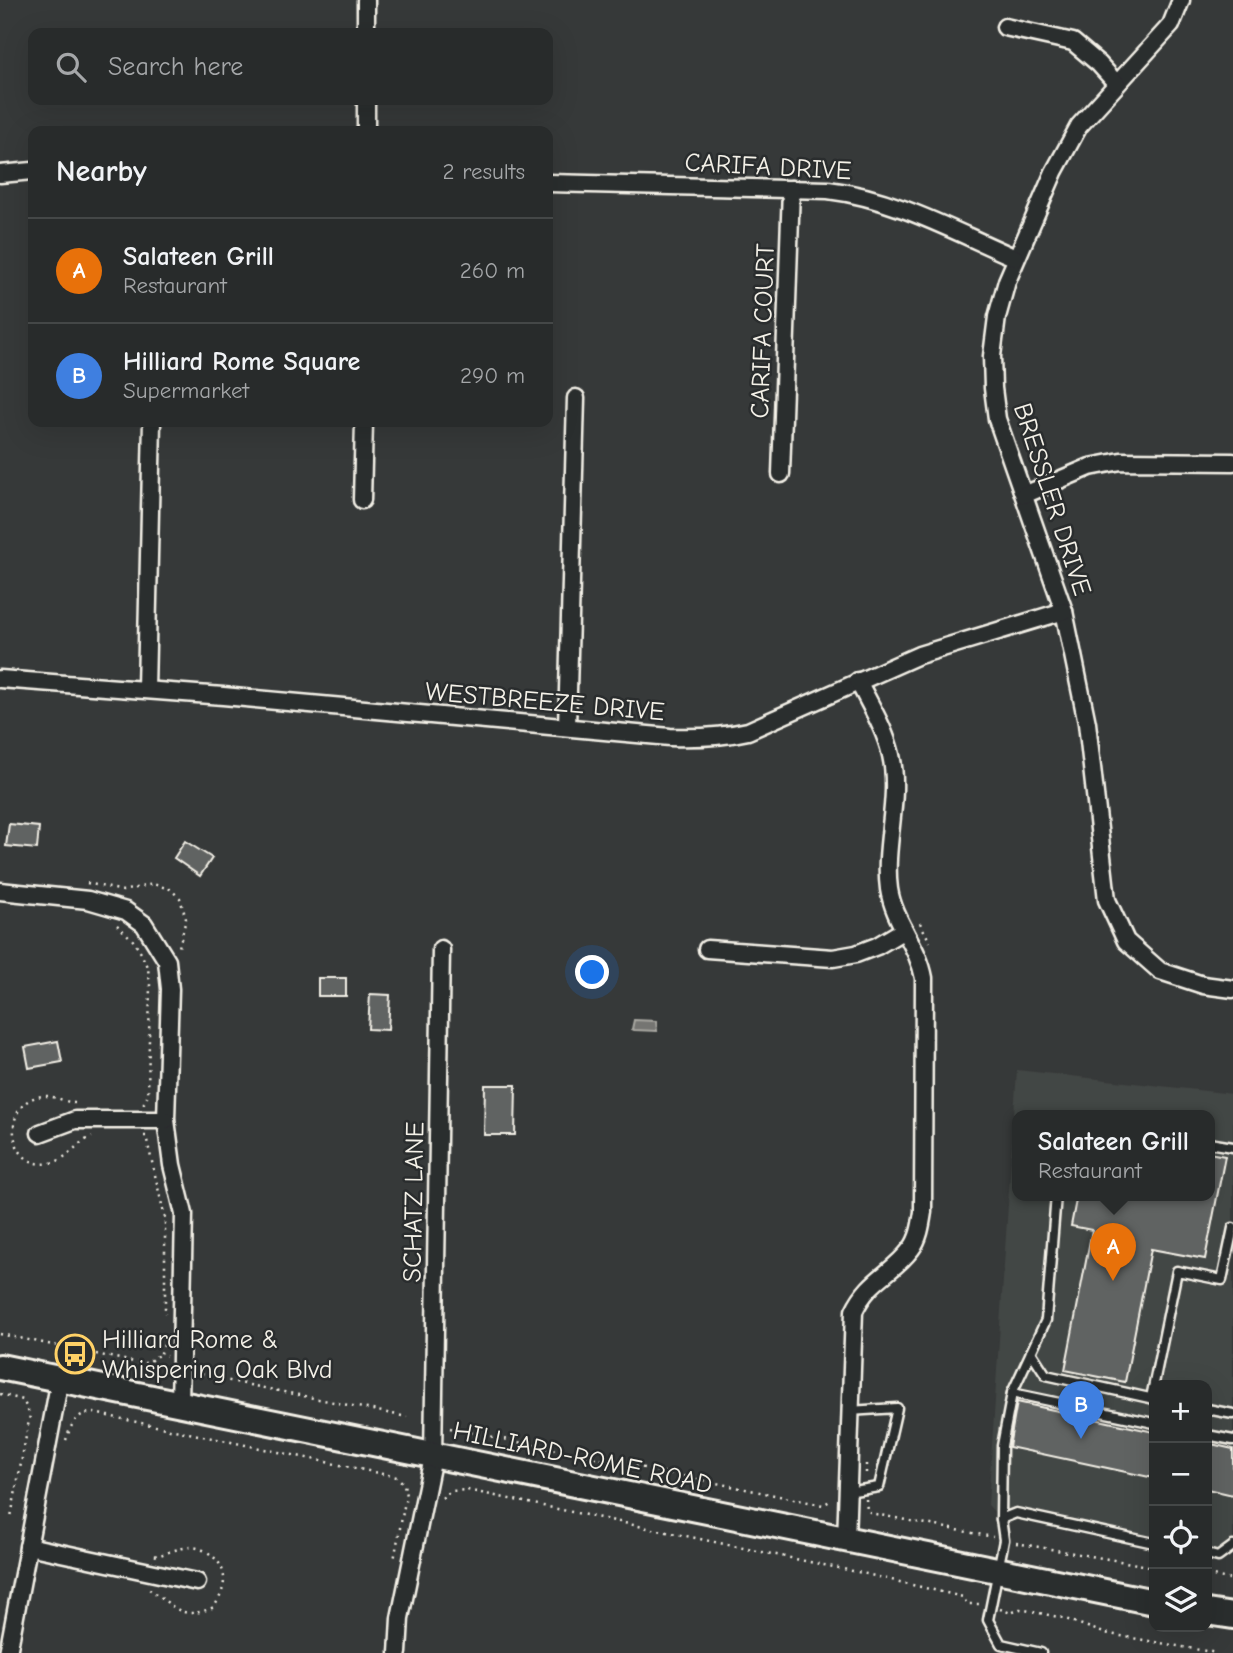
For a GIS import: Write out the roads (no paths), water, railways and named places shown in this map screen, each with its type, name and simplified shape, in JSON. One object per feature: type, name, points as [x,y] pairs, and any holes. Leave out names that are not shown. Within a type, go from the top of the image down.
[{"type":"main road","name":"HILLIARD-ROME ROAD","points":[[0,1367],[1149,1601]]},
{"type":"main road","points":[[1212,1613],[1233,1616]]},
{"type":"street","points":[[366,0],[366,28]]},
{"type":"street","name":"BRESSLER DRIVE","points":[[1181,0],[1171,25],[1079,126],[1054,172],[1016,258],[997,317],[992,356],[993,388],[997,419],[1064,611],[1087,723],[1107,900],[1126,941],[1160,971],[1203,985],[1233,989]]},
{"type":"street","points":[[1005,27],[1073,42],[1117,84]]},
{"type":"street","points":[[366,105],[366,126]]},
{"type":"street","points":[[0,174],[28,171]]},
{"type":"street","name":"CARIFA DRIVE","points":[[553,183],[828,190],[877,199],[1016,258]]},
{"type":"street","name":"CARIFA COURT","points":[[781,474],[791,189]]},
{"type":"street","points":[[567,727],[576,398]]},
{"type":"street","points":[[146,690],[152,427]]},
{"type":"street","points":[[362,500],[364,427]]},
{"type":"street","points":[[1024,495],[1090,467],[1121,461],[1233,462]]},
{"type":"street","name":"WESTBREEZE DRIVE","points":[[0,679],[670,737],[727,736],[767,724],[919,655],[1064,611]]},
{"type":"street","points":[[846,1541],[840,1494],[849,1411],[854,1311],[861,1296],[872,1283],[886,1275],[912,1248],[920,1231],[923,1212],[924,978],[920,959],[895,910],[888,871],[894,779],[891,755],[884,733],[858,681]]},
{"type":"street","points":[[0,891],[88,900],[126,911],[144,924],[167,961],[170,989],[166,1120],[184,1214],[180,1404]]},
{"type":"street","points":[[707,949],[833,958],[856,954],[877,946],[904,930]]},
{"type":"street","name":"SCHATZ LANE","points":[[398,1653],[400,1618],[433,1457],[441,949]]},
{"type":"street","points":[[40,1133],[75,1121],[166,1120]]},
{"type":"street","points":[[8,1653],[60,1379]]},
{"type":"street","points":[[28,1546],[197,1582]]},
{"type":"lane","points":[[1215,1144],[1233,1147]]},
{"type":"lane","points":[[1041,1653],[1000,1644],[988,1620],[1004,1540],[1001,1519],[1002,1446],[1012,1393],[1046,1320],[1056,1201]]},
{"type":"lane","points":[[1156,1380],[1177,1271],[1222,1280],[1233,1228]]},
{"type":"lane","points":[[1031,1352],[1045,1375],[1149,1397]]},
{"type":"lane","points":[[1012,1393],[1149,1422]]},
{"type":"lane","points":[[840,1494],[879,1487],[897,1408],[849,1411]]},
{"type":"lane","points":[[1212,1410],[1233,1414]]},
{"type":"lane","points":[[1212,1436],[1233,1440]]},
{"type":"lane","points":[[1001,1519],[1016,1513],[1149,1542]]},
{"type":"lane","points":[[1212,1555],[1218,1557],[1233,1546]]},
{"type":"place","name":"Salateen Grill","points":[[1113,1281]]},
{"type":"place","name":"Hilliard Rome & Whispering Oak Blvd","points":[[75,1354]]},
{"type":"place","name":"Hilliard Rome Square","points":[[1081,1439]]}]
